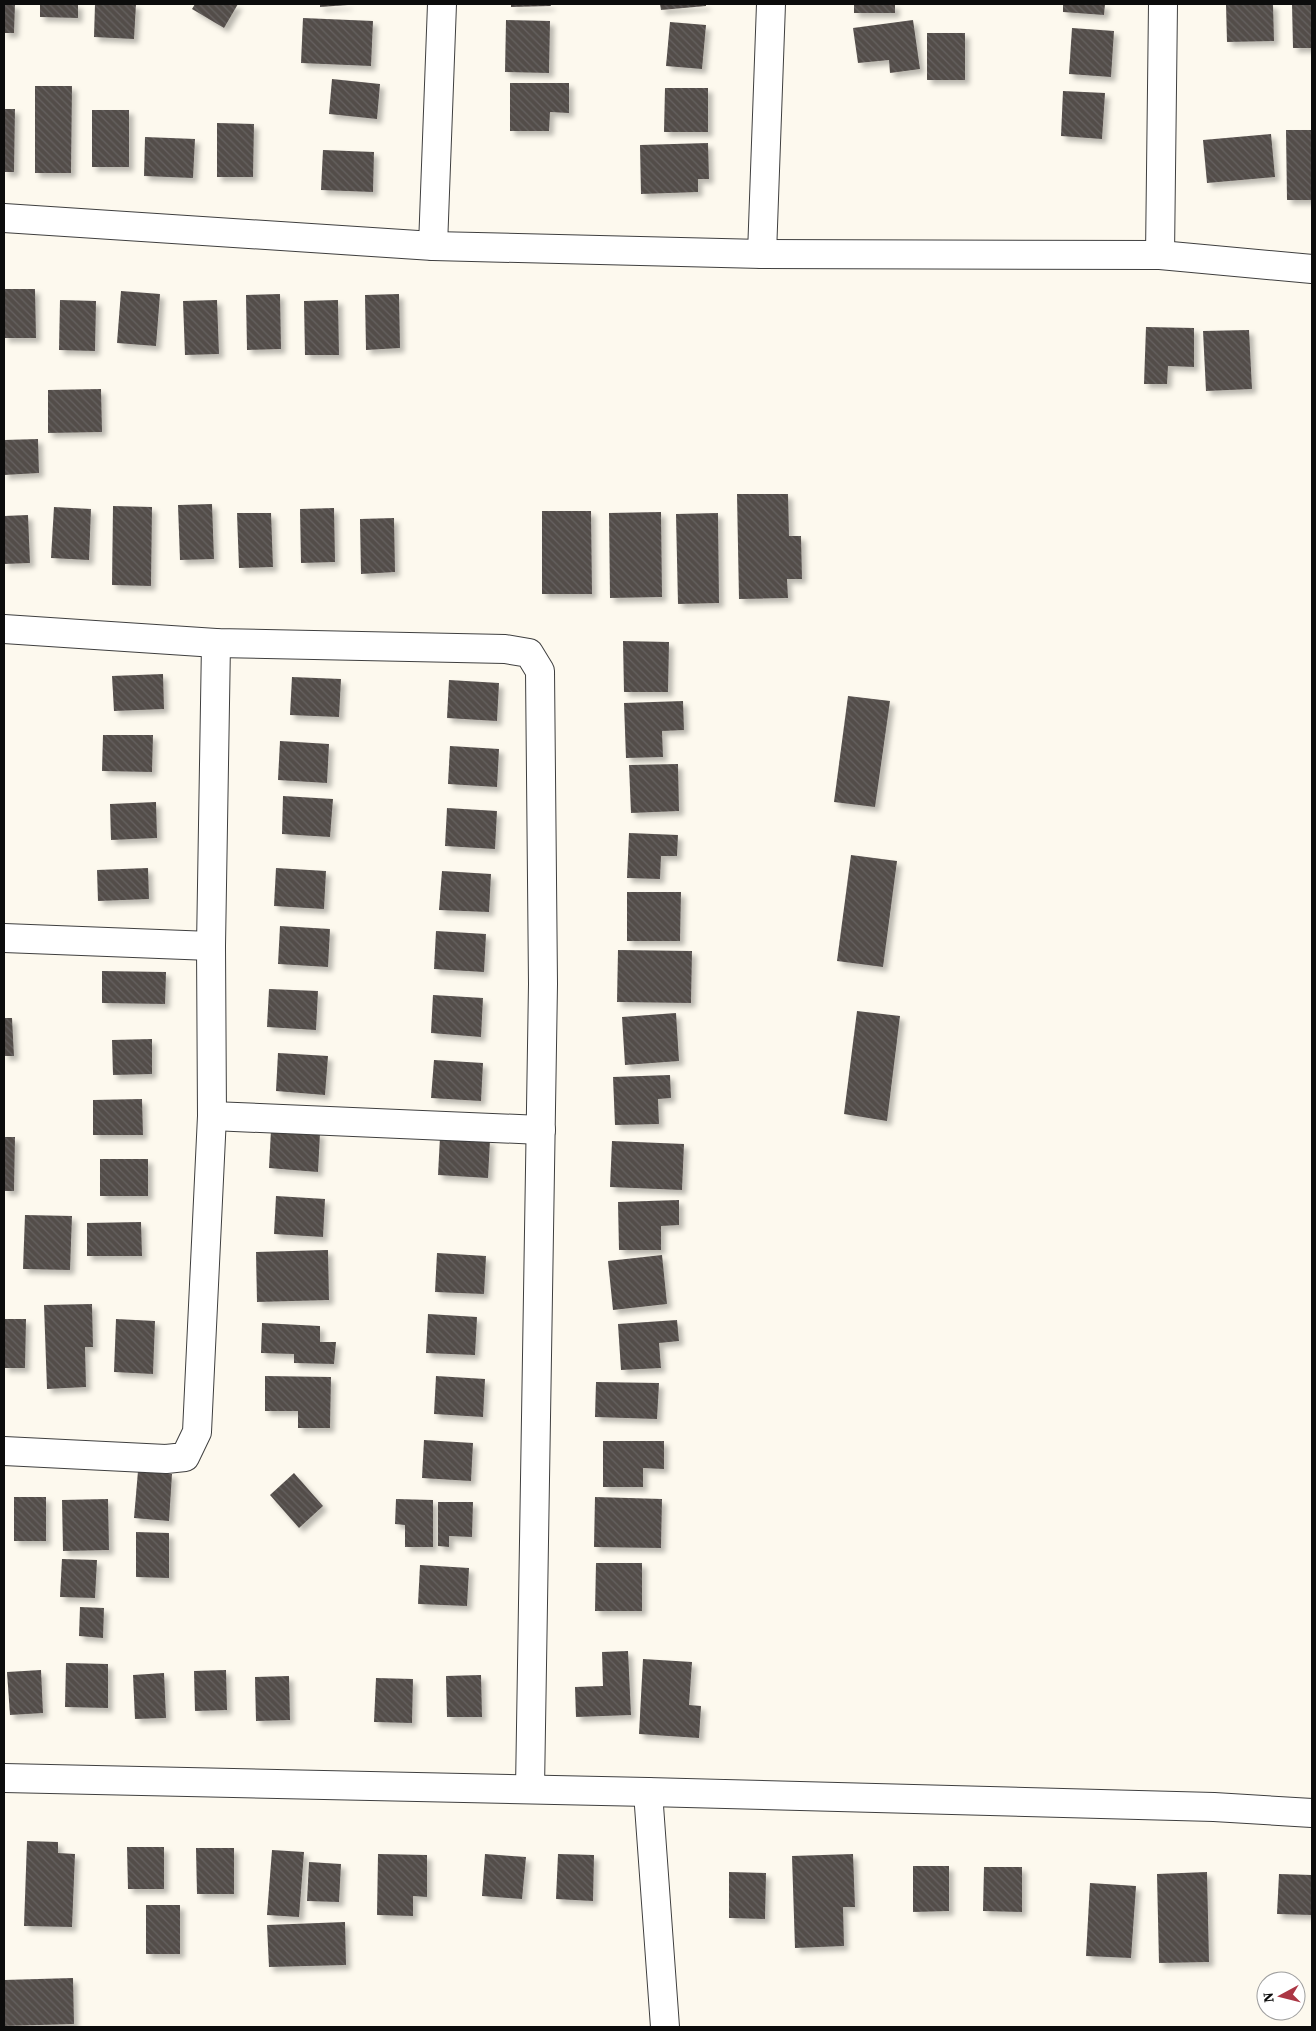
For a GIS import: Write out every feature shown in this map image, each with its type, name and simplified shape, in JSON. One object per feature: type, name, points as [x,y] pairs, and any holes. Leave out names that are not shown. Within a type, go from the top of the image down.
[{"type":"street","points":[[433,246],[442,4]]},
{"type":"street","points":[[762,254],[771,4]]},
{"type":"street","points":[[1160,255],[1163,4]]},
{"type":"street","points":[[4,218],[433,246],[762,254],[1160,255],[1312,269]]},
{"type":"street","points":[[4,629],[216,643],[505,649],[529,652],[540,672],[543,974],[530,1789]]},
{"type":"street","points":[[4,1451],[166,1459],[185,1457],[197,1432],[212,1116],[211,946],[216,643]]},
{"type":"street","points":[[4,938],[211,946]]},
{"type":"street","points":[[212,1116],[541,1130]]},
{"type":"street","points":[[4,1778],[530,1789],[1214,1807],[1312,1813]]},
{"type":"street","points":[[648,1792],[664,2027]]},
{"type":"building","points":[[4,4],[15,4],[14,33],[4,33]]},
{"type":"building","points":[[40,4],[78,4],[78,18],[40,17]]},
{"type":"building","points":[[95,4],[136,4],[134,39],[94,37]]},
{"type":"building","points":[[195,4],[238,4],[224,28],[192,9]]},
{"type":"building","points":[[320,4],[348,4],[348,5],[320,7]]},
{"type":"building","points":[[511,4],[550,4],[551,6],[511,7]]},
{"type":"building","points":[[660,4],[706,4],[706,6],[661,10]]},
{"type":"building","points":[[854,4],[895,4],[895,13],[854,13]]},
{"type":"building","points":[[1063,4],[1105,4],[1104,15],[1063,12]]},
{"type":"building","points":[[1226,4],[1273,4],[1274,41],[1227,42]]},
{"type":"building","points":[[1292,4],[1312,4],[1312,48],[1293,48]]},
{"type":"building","points":[[303,18],[373,21],[371,66],[301,63]]},
{"type":"building","points":[[506,20],[550,21],[549,73],[505,72]]},
{"type":"building","points":[[913,20],[920,69],[890,73],[889,60],[858,63],[853,28]]},
{"type":"building","points":[[670,22],[706,25],[702,69],[666,66]]},
{"type":"building","points":[[1072,28],[1114,31],[1111,77],[1069,74]]},
{"type":"building","points":[[927,33],[965,33],[965,80],[927,80]]},
{"type":"building","points":[[332,79],[380,84],[377,119],[329,114]]},
{"type":"building","points":[[510,83],[569,83],[569,113],[550,112],[549,131],[510,131]]},
{"type":"building","points":[[35,86],[72,86],[71,173],[35,173]]},
{"type":"building","points":[[665,88],[708,88],[708,132],[664,132]]},
{"type":"building","points":[[1063,91],[1105,93],[1102,139],[1061,136]]},
{"type":"building","points":[[4,109],[15,109],[14,172],[4,172]]},
{"type":"building","points":[[92,110],[129,110],[129,167],[92,167]]},
{"type":"building","points":[[217,123],[254,124],[253,177],[217,177]]},
{"type":"building","points":[[1286,130],[1312,130],[1312,200],[1287,200]]},
{"type":"building","points":[[1271,134],[1275,177],[1207,183],[1203,140]]},
{"type":"building","points":[[145,137],[195,139],[193,178],[144,176]]},
{"type":"building","points":[[708,143],[709,179],[698,179],[698,192],[641,194],[640,145]]},
{"type":"building","points":[[323,150],[374,152],[373,192],[321,190]]},
{"type":"building","points":[[4,289],[35,289],[36,338],[4,338]]},
{"type":"building","points":[[121,291],[160,294],[156,346],[117,343]]},
{"type":"building","points":[[280,294],[281,349],[247,350],[246,295]]},
{"type":"building","points":[[399,294],[400,348],[366,350],[365,295]]},
{"type":"building","points":[[60,300],[96,301],[95,351],[59,350]]},
{"type":"building","points":[[217,300],[219,354],[185,355],[183,301]]},
{"type":"building","points":[[338,300],[339,355],[305,355],[304,301]]},
{"type":"building","points":[[1146,327],[1194,328],[1194,367],[1168,366],[1167,384],[1144,384]]},
{"type":"building","points":[[1249,330],[1252,389],[1206,391],[1203,331]]},
{"type":"building","points":[[101,389],[102,432],[48,433],[48,390]]},
{"type":"building","points":[[38,439],[39,473],[4,475],[4,440]]},
{"type":"building","points":[[737,494],[788,494],[789,536],[801,536],[802,579],[787,579],[788,598],[739,599]]},
{"type":"building","points":[[212,504],[214,559],[180,560],[178,505]]},
{"type":"building","points":[[113,506],[152,507],[151,586],[112,585]]},
{"type":"building","points":[[54,507],[91,509],[89,560],[51,558]]},
{"type":"building","points":[[334,508],[335,562],[301,563],[300,509]]},
{"type":"building","points":[[542,511],[591,511],[592,594],[542,594]]},
{"type":"building","points":[[661,512],[662,597],[610,598],[609,513]]},
{"type":"building","points":[[237,513],[271,513],[273,567],[239,568]]},
{"type":"building","points":[[718,513],[719,603],[678,604],[676,514]]},
{"type":"building","points":[[28,515],[30,563],[4,564],[4,516]]},
{"type":"building","points":[[394,518],[395,572],[361,574],[360,519]]},
{"type":"building","points":[[623,641],[669,642],[668,692],[624,692]]},
{"type":"building","points":[[163,674],[164,709],[114,711],[112,676]]},
{"type":"building","points":[[292,677],[341,679],[339,717],[290,715]]},
{"type":"building","points":[[449,680],[499,683],[497,721],[447,718]]},
{"type":"building","points":[[848,696],[890,701],[875,807],[834,802]]},
{"type":"building","points":[[683,701],[684,730],[662,731],[663,757],[626,758],[624,703]]},
{"type":"building","points":[[103,735],[153,735],[152,772],[102,771]]},
{"type":"building","points":[[280,741],[329,744],[327,783],[278,780]]},
{"type":"building","points":[[450,746],[499,749],[497,787],[448,784]]},
{"type":"building","points":[[678,764],[679,811],[631,813],[629,765]]},
{"type":"building","points":[[283,796],[333,799],[330,837],[282,834]]},
{"type":"building","points":[[156,802],[157,838],[111,840],[110,804]]},
{"type":"building","points":[[447,808],[497,811],[495,849],[445,846]]},
{"type":"building","points":[[629,833],[678,835],[677,856],[661,856],[660,879],[627,878]]},
{"type":"building","points":[[851,855],[897,861],[883,967],[837,961]]},
{"type":"building","points":[[148,868],[149,899],[98,901],[97,870]]},
{"type":"building","points":[[276,868],[326,871],[324,909],[274,906]]},
{"type":"building","points":[[442,871],[491,874],[489,912],[439,910]]},
{"type":"building","points":[[627,892],[681,892],[680,941],[627,941]]},
{"type":"building","points":[[280,926],[330,929],[328,967],[278,964]]},
{"type":"building","points":[[436,931],[486,934],[484,972],[434,969]]},
{"type":"building","points":[[618,950],[692,951],[691,1003],[617,1002]]},
{"type":"building","points":[[102,971],[166,972],[165,1004],[102,1003]]},
{"type":"building","points":[[269,989],[318,991],[316,1030],[267,1027]]},
{"type":"building","points":[[433,995],[483,998],[481,1037],[431,1033]]},
{"type":"building","points":[[857,1011],[900,1016],[887,1121],[844,1114]]},
{"type":"building","points":[[676,1013],[679,1061],[625,1065],[622,1017]]},
{"type":"building","points":[[4,1018],[12,1018],[14,1056],[4,1056]]},
{"type":"building","points":[[152,1039],[152,1074],[113,1075],[112,1040]]},
{"type":"building","points":[[278,1053],[328,1056],[325,1095],[276,1091]]},
{"type":"building","points":[[434,1060],[483,1063],[481,1101],[431,1098]]},
{"type":"building","points":[[670,1075],[671,1098],[658,1099],[659,1124],[615,1125],[613,1077]]},
{"type":"building","points":[[142,1099],[143,1135],[93,1135],[93,1100]]},
{"type":"building","points":[[271,1130],[320,1133],[318,1172],[269,1168]]},
{"type":"building","points":[[4,1137],[15,1137],[14,1191],[4,1191]]},
{"type":"building","points":[[440,1137],[490,1140],[488,1178],[438,1175]]},
{"type":"building","points":[[612,1141],[684,1144],[682,1190],[610,1187]]},
{"type":"building","points":[[100,1159],[148,1159],[148,1196],[100,1196]]},
{"type":"building","points":[[276,1196],[325,1199],[323,1237],[274,1234]]},
{"type":"building","points":[[679,1200],[679,1225],[661,1226],[661,1250],[619,1250],[618,1202]]},
{"type":"building","points":[[25,1215],[72,1216],[70,1270],[23,1269]]},
{"type":"building","points":[[141,1222],[142,1256],[87,1256],[87,1223]]},
{"type":"building","points":[[328,1250],[329,1300],[257,1302],[256,1252]]},
{"type":"building","points":[[437,1253],[486,1256],[484,1294],[435,1292]]},
{"type":"building","points":[[662,1255],[667,1304],[613,1310],[608,1261]]},
{"type":"building","points":[[92,1304],[93,1347],[85,1347],[86,1387],[47,1389],[44,1305]]},
{"type":"building","points":[[428,1314],[477,1317],[475,1355],[426,1353]]},
{"type":"building","points":[[4,1319],[26,1319],[25,1368],[4,1368]]},
{"type":"building","points":[[116,1319],[155,1321],[153,1374],[114,1372]]},
{"type":"building","points":[[677,1320],[679,1341],[659,1343],[661,1368],[621,1370],[618,1324]]},
{"type":"building","points":[[262,1323],[320,1326],[320,1342],[336,1342],[334,1364],[294,1363],[294,1354],[261,1353]]},
{"type":"building","points":[[265,1376],[331,1377],[330,1428],[298,1428],[298,1411],[265,1411]]},
{"type":"building","points":[[436,1376],[485,1379],[483,1417],[434,1414]]},
{"type":"building","points":[[596,1382],[659,1383],[657,1419],[595,1417]]},
{"type":"building","points":[[424,1440],[473,1443],[471,1481],[422,1478]]},
{"type":"building","points":[[603,1441],[664,1441],[664,1469],[643,1468],[643,1487],[603,1487]]},
{"type":"building","points":[[138,1471],[172,1474],[169,1521],[134,1518]]},
{"type":"building","points":[[294,1473],[323,1506],[299,1528],[270,1495]]},
{"type":"building","points":[[14,1497],[46,1497],[46,1541],[14,1541]]},
{"type":"building","points":[[595,1497],[662,1499],[661,1548],[594,1547]]},
{"type":"building","points":[[108,1499],[109,1550],[63,1551],[62,1500]]},
{"type":"building","points":[[396,1499],[433,1500],[433,1547],[405,1547],[405,1525],[395,1524]]},
{"type":"building","points":[[438,1502],[473,1502],[472,1537],[449,1536],[449,1547],[438,1546]]},
{"type":"building","points":[[136,1532],[169,1533],[169,1578],[136,1577]]},
{"type":"building","points":[[62,1559],[97,1560],[95,1598],[60,1597]]},
{"type":"building","points":[[596,1563],[642,1563],[642,1611],[595,1611]]},
{"type":"building","points":[[420,1565],[469,1568],[467,1606],[418,1604]]},
{"type":"building","points":[[80,1607],[104,1608],[103,1638],[79,1636]]},
{"type":"building","points":[[628,1651],[631,1715],[576,1717],[575,1687],[603,1686],[602,1652]]},
{"type":"building","points":[[643,1659],[692,1662],[689,1705],[701,1706],[699,1738],[639,1734]]},
{"type":"building","points":[[66,1663],[108,1664],[108,1708],[65,1707]]},
{"type":"building","points":[[41,1670],[43,1713],[10,1715],[7,1672]]},
{"type":"building","points":[[226,1670],[227,1710],[195,1711],[194,1671]]},
{"type":"building","points":[[164,1673],[166,1718],[135,1719],[133,1675]]},
{"type":"building","points":[[481,1675],[482,1717],[447,1717],[446,1676]]},
{"type":"building","points":[[289,1676],[290,1720],[256,1721],[255,1677]]},
{"type":"building","points":[[376,1678],[413,1679],[412,1723],[374,1722]]},
{"type":"building","points":[[27,1841],[58,1842],[58,1853],[75,1854],[72,1927],[24,1926]]},
{"type":"building","points":[[127,1847],[164,1847],[164,1889],[128,1889]]},
{"type":"building","points":[[196,1848],[234,1848],[234,1894],[197,1894]]},
{"type":"building","points":[[272,1850],[304,1852],[299,1917],[267,1915]]},
{"type":"building","points":[[378,1854],[427,1855],[427,1897],[413,1896],[413,1916],[377,1915]]},
{"type":"building","points":[[485,1854],[526,1857],[522,1899],[482,1896]]},
{"type":"building","points":[[558,1854],[594,1855],[593,1901],[556,1899]]},
{"type":"building","points":[[853,1854],[855,1907],[843,1907],[844,1946],[795,1948],[792,1856]]},
{"type":"building","points":[[309,1862],[341,1864],[339,1902],[307,1901]]},
{"type":"building","points":[[913,1866],[949,1866],[949,1911],[913,1912]]},
{"type":"building","points":[[984,1867],[1022,1867],[1022,1912],[983,1911]]},
{"type":"building","points":[[729,1872],[766,1873],[765,1919],[729,1918]]},
{"type":"building","points":[[1207,1872],[1209,1962],[1159,1963],[1157,1874]]},
{"type":"building","points":[[1279,1874],[1312,1875],[1312,1915],[1277,1914]]},
{"type":"building","points":[[1090,1883],[1136,1886],[1131,1958],[1086,1956]]},
{"type":"building","points":[[146,1905],[180,1905],[180,1954],[146,1954]]},
{"type":"building","points":[[345,1922],[346,1965],[269,1967],[267,1925]]},
{"type":"building","points":[[73,1978],[74,2024],[4,2026],[4,1980]]}]
